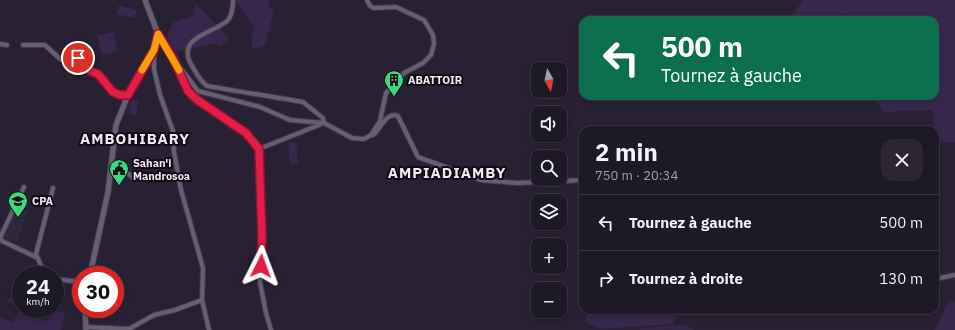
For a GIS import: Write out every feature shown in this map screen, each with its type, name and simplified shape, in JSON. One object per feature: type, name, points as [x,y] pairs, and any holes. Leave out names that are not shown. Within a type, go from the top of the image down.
[{"type":"street","points":[[146,0],[158,34],[173,58],[198,91],[260,107],[290,120],[324,123],[352,138],[364,139],[375,134],[389,116],[394,114],[398,116],[418,157],[481,180],[517,183],[579,180]]},
{"type":"street","points":[[233,0],[232,12],[227,21],[203,33],[190,45],[187,54],[189,61],[201,82],[207,86],[220,89],[303,102],[323,118],[324,123]]},
{"type":"street","points":[[367,0],[370,6],[374,8],[396,7],[424,20],[433,35],[434,44],[431,55],[423,63],[404,73],[386,93],[380,121],[371,135]]},
{"type":"street","points":[[158,34],[154,50],[154,69],[160,95],[173,131],[174,152],[182,190],[204,268],[202,300],[209,330]]},
{"type":"street","points":[[0,44],[8,45]]},
{"type":"street","points":[[24,45],[45,45],[60,59],[68,63],[78,58],[90,71],[98,74],[113,92],[120,95],[128,95]]},
{"type":"street","points":[[92,266],[108,192],[116,125],[128,95],[154,50]]},
{"type":"street","points":[[173,58],[188,91],[196,99],[246,133],[259,149],[262,236],[260,282],[271,330]]},
{"type":"street","points":[[259,149],[324,123]]},
{"type":"street","points":[[111,163],[122,167],[134,179]]},
{"type":"street","points":[[24,187],[0,238],[2,241],[38,258]]},
{"type":"street","points":[[41,266],[38,258],[37,245],[53,188]]},
{"type":"street","points":[[939,278],[955,275]]},
{"type":"street","points":[[85,318],[86,329],[129,329],[154,315],[175,310],[202,300]]},
{"type":"shaded area","points":[[234,0],[269,0],[269,7],[274,10],[265,46],[253,49],[251,39],[254,28],[242,8]]},
{"type":"shaded area","points":[[803,0],[955,0],[955,142],[939,143],[939,126],[934,126],[933,110],[905,110],[885,113],[875,100],[939,100],[939,16],[848,16],[844,14],[840,16],[792,16]]},
{"type":"shaded area","points":[[196,4],[229,38],[221,46],[214,44],[175,52],[167,35],[174,22],[193,16]]},
{"type":"shaded area","points":[[119,5],[137,10],[135,18],[117,14]]},
{"type":"shaded area","points":[[113,32],[118,51],[102,55],[97,36]]},
{"type":"shaded area","points":[[131,100],[138,101],[136,115],[129,114]]},
{"type":"shaded area","points":[[296,142],[298,164],[290,165],[288,143]]},
{"type":"shaded area","name":"CPA","points":[[19,206],[27,211],[17,243],[3,236]]},
{"type":"shaded area","points":[[12,296],[12,304],[6,301]]},
{"type":"shaded area","points":[[949,300],[955,302],[955,330],[935,330]]},
{"type":"shaded area","points":[[586,314],[677,314],[673,324],[599,329],[585,322]]},
{"type":"shaded area","points":[[0,317],[13,322],[15,318],[40,318],[48,321],[49,318],[64,318],[61,330],[0,330]]},
{"type":"shaded area","points":[[684,325],[695,330],[630,329]]},
{"type":"slow traffic","points":[[142,70],[154,50],[158,34],[179,70]]},
{"type":"place","name":"ABATTOIR","points":[[394,97]]},
{"type":"place","name":"Sahan'i Mandrosoa","points":[[119,186]]},
{"type":"place","name":"CPA","points":[[18,218]]},
{"type":"district","name":"AMBOHIBARY","points":[[135,139]]},
{"type":"district","name":"AMPIADIAMBY","points":[[447,173]]},
{"type":"route","points":[[78,58],[82,60],[90,71],[98,74],[113,92],[120,95],[128,95],[154,50],[158,34],[173,58],[188,91],[196,99],[246,133],[259,149],[258,162],[261,188],[262,236],[261,266]]}]
